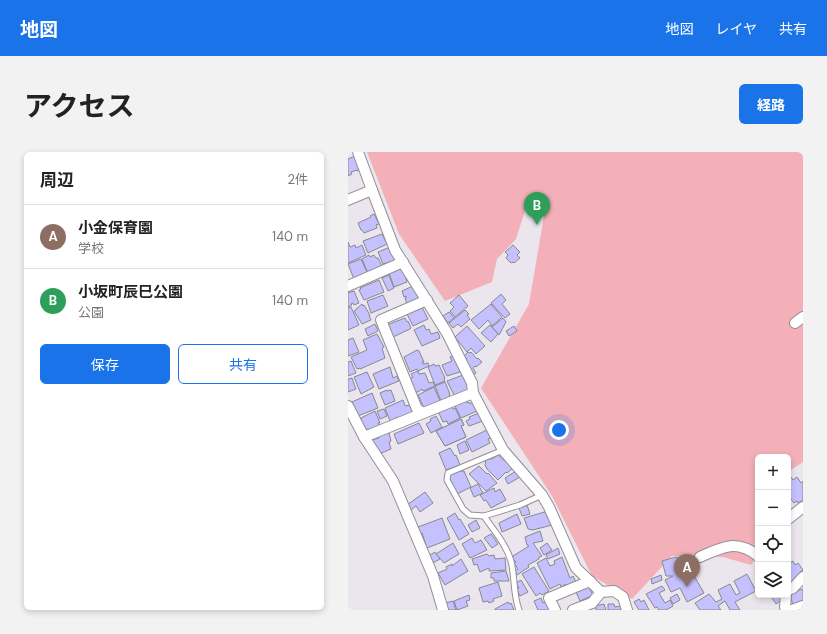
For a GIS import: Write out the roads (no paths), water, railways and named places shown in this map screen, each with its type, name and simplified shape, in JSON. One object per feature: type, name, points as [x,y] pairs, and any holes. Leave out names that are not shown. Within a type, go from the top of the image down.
[{"type":"street","points":[[358,152],[395,250],[447,333],[472,383],[473,393],[503,450],[542,495],[549,507],[576,568],[601,592]]},
{"type":"street","points":[[348,200],[372,190]]},
{"type":"street","points":[[348,286],[403,262]]},
{"type":"street","points":[[422,413],[417,409],[381,320],[427,300]]},
{"type":"street","points":[[364,437],[473,393]]},
{"type":"street","points":[[348,406],[364,437],[393,481],[433,576],[443,610]]},
{"type":"street","points":[[791,517],[803,507]]},
{"type":"street","points":[[700,557],[720,548],[735,545],[755,554]]},
{"type":"street","points":[[791,589],[803,578]]},
{"type":"street","points":[[555,610],[549,598],[590,581]]},
{"type":"street","points":[[573,610],[592,603],[601,592],[614,591],[623,597],[627,610]]},
{"type":"street","points":[[786,598],[785,607],[787,610]]},
{"type":"street","points":[[792,610],[803,606]]},
{"type":"lane","points":[[503,450],[448,473],[448,480],[463,509],[470,515],[484,516],[520,505],[542,495]]},
{"type":"lane","points":[[484,516],[505,545],[511,562],[516,601],[519,610]]},
{"type":"place","name":"小坂町辰巳公園","points":[[537,225]]},
{"type":"place","name":"小金保育園","points":[[687,587]]}]
